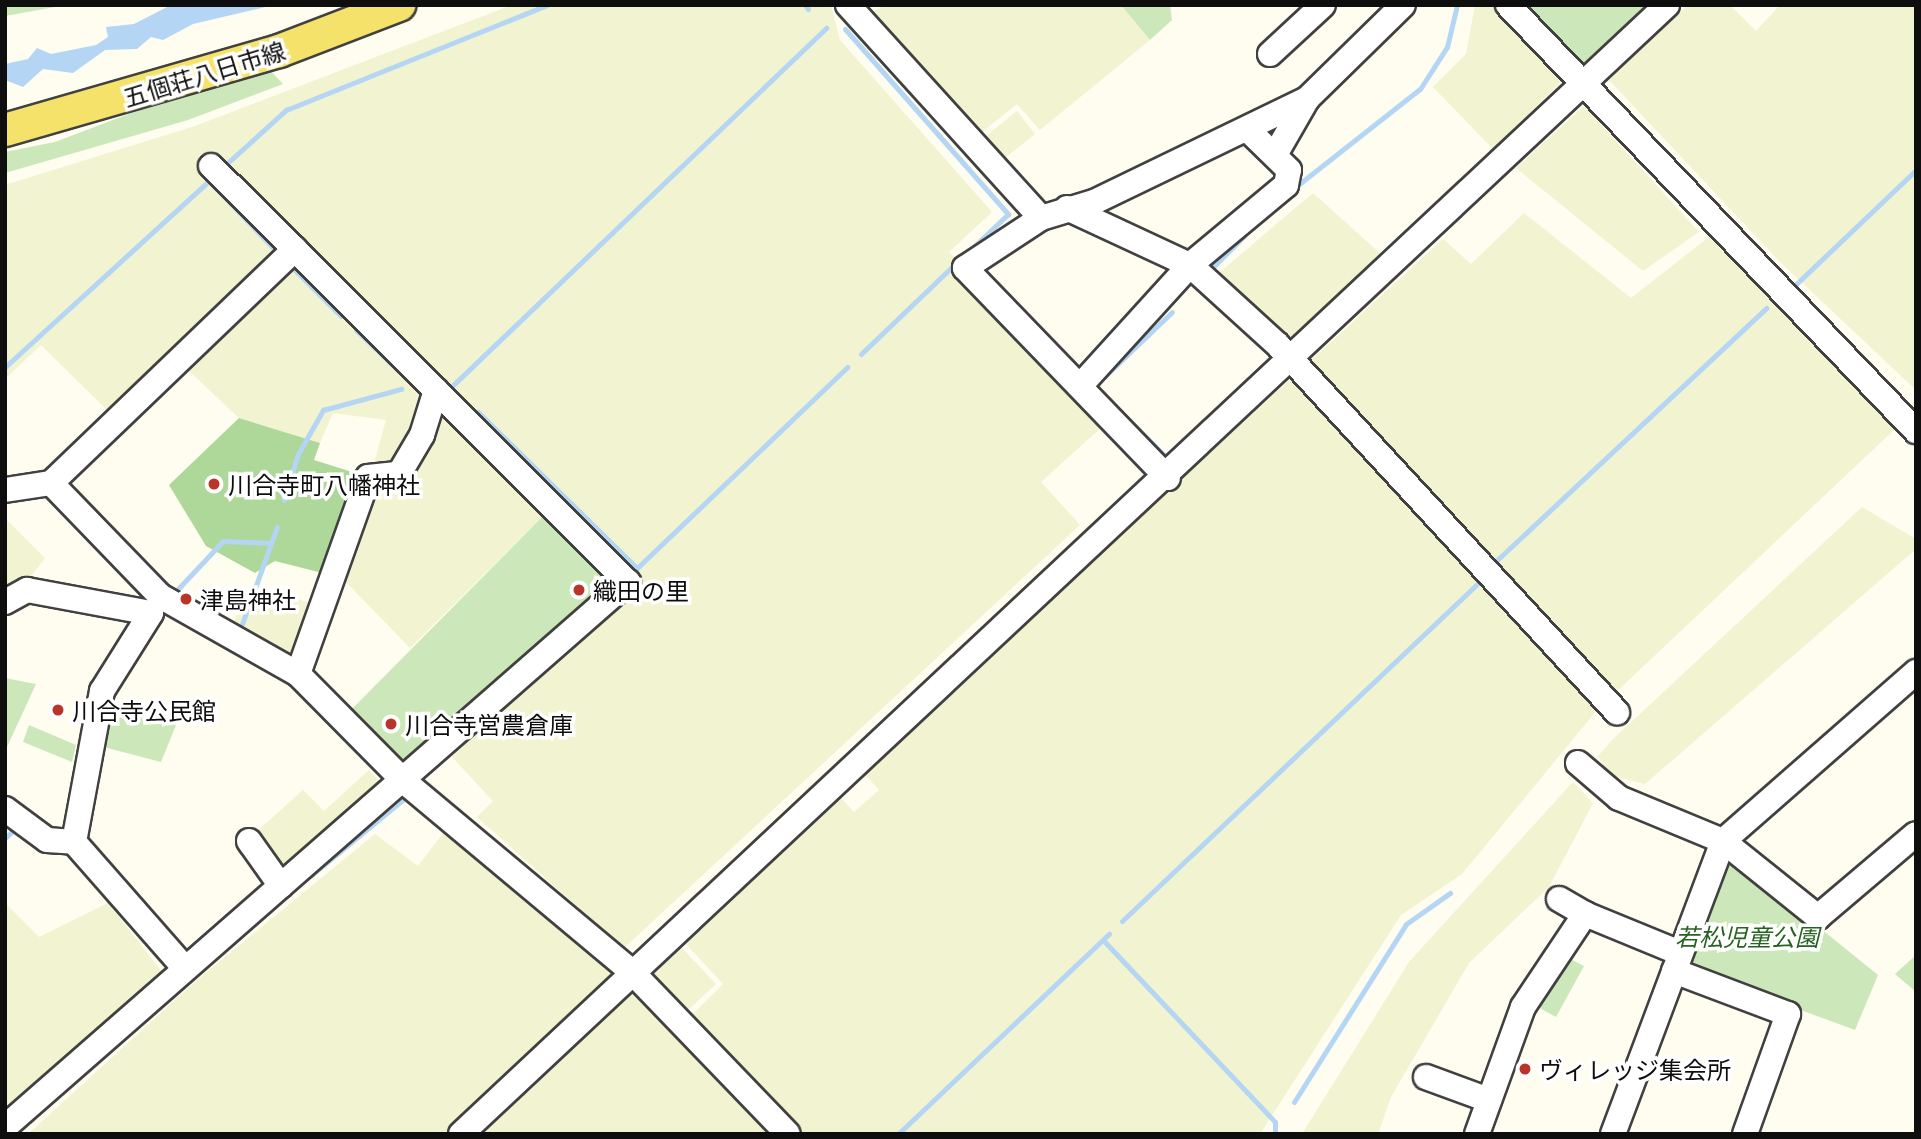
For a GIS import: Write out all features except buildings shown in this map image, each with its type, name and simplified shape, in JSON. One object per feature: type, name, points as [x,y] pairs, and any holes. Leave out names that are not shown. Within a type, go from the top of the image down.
[{"type":"main road","name":"五個荘八日市線","points":[[5,130],[279,51],[400,5]]},
{"type":"street","points":[[1270,54],[1323,5]]},
{"type":"street","points":[[1276,153],[1307,99],[1403,5]]},
{"type":"street","points":[[1508,5],[1916,431]]},
{"type":"street","points":[[461,1134],[1168,478],[1667,5]]},
{"type":"street","points":[[856,7],[1041,218]]},
{"type":"street","points":[[1168,478],[965,268],[1041,218],[1094,202],[1248,130],[1307,99]]},
{"type":"street","points":[[1080,386],[1190,265],[1286,185],[1289,170],[1276,153],[1248,130]]},
{"type":"street","points":[[5,1127],[183,966],[406,783],[628,582],[211,166]]},
{"type":"street","points":[[1067,208],[1190,265],[1278,345],[1289,364],[1617,712]]},
{"type":"street","points":[[51,484],[295,249]]},
{"type":"street","points":[[298,674],[368,477],[399,474],[422,435],[436,390]]},
{"type":"street","points":[[11,481],[51,484],[156,605]]},
{"type":"street","points":[[5,602],[27,590],[156,605],[298,674],[406,783],[633,973],[788,1134]]},
{"type":"street","points":[[74,842],[102,691],[156,605]]},
{"type":"street","points":[[1613,1134],[1723,841],[1916,672]]},
{"type":"street","points":[[1578,763],[1619,798],[1723,841],[1818,917],[1916,834]]},
{"type":"street","points":[[5,809],[47,840],[74,842],[183,966]]},
{"type":"street","points":[[249,841],[281,886]]},
{"type":"street","points":[[1559,899],[1677,962],[1788,1014],[1745,1134]]},
{"type":"street","points":[[1477,1134],[1523,1007],[1585,914]]},
{"type":"street","points":[[1426,1077],[1489,1100]]},
{"type":"green space","points":[[5,5],[66,5],[5,16]]},
{"type":"green space","points":[[512,5],[831,5],[840,40],[992,212],[949,252],[1113,417],[1041,482],[1080,525],[624,948],[477,817],[493,801],[452,757],[639,581],[552,507],[410,648],[342,578],[386,420],[333,413],[320,443],[239,418],[170,353],[107,410],[41,345],[5,379],[5,185],[195,126]]},
{"type":"green space","points":[[885,5],[1121,5],[1150,40],[1040,130],[1017,104],[961,149],[851,25]]},
{"type":"green space","points":[[1121,5],[1170,5],[1172,20],[1150,40]]},
{"type":"green space","points":[[1475,5],[1492,5],[1564,79],[1493,149],[1433,87],[1466,54]]},
{"type":"green space","points":[[1528,5],[1654,5],[1585,71]]},
{"type":"green space","points":[[1688,5],[1730,5],[1756,31],[1780,5],[1916,5],[1916,390],[1780,262],[1609,80]]},
{"type":"green space","points":[[263,63],[283,84],[188,120],[5,173],[5,152],[55,142]]},
{"type":"green space","points":[[1584,106],[1699,232],[1643,271],[1516,168]]},
{"type":"green space","points":[[1017,111],[1035,134],[1000,162],[982,139]]},
{"type":"green space","points":[[1313,193],[1383,256],[1287,344],[1213,278]]},
{"type":"green space","points":[[1524,213],[1631,298],[1709,237],[1895,429],[1597,710],[1462,874],[1401,915],[1260,1134],[803,1134],[689,1018],[723,984],[685,943],[839,796],[854,812],[879,790],[863,772],[1443,239],[1471,264]]},
{"type":"green space","points":[[239,418],[320,443],[314,460],[368,477],[342,578],[275,561],[255,573],[206,546],[169,485]]},
{"type":"green space","points":[[552,507],[628,582],[406,783],[343,718]]},
{"type":"green space","points":[[1862,507],[1916,539],[1916,549],[1645,784],[1610,775],[1598,756],[1612,740]]},
{"type":"green space","points":[[5,518],[45,558],[26,583],[5,590]]},
{"type":"green space","points":[[250,591],[286,605],[291,596],[316,606],[296,662],[233,623]]},
{"type":"green space","points":[[5,678],[36,684],[7,747],[5,746]]},
{"type":"green space","points":[[105,703],[176,725],[161,762],[96,745]]},
{"type":"green space","points":[[29,725],[76,745],[72,762],[23,742]]},
{"type":"green space","points":[[369,770],[379,781],[281,868],[253,835],[303,790],[324,811]]},
{"type":"green space","points":[[1573,782],[1593,803],[1549,887],[1469,963],[1391,1097],[1378,1134],[1302,1134],[1409,962]]},
{"type":"green space","points":[[444,832],[607,965],[770,1134],[28,1134],[197,980],[375,834],[418,866]]},
{"type":"green space","name":"若松児童公園","points":[[1725,851],[1878,975],[1855,1030],[1681,966]]},
{"type":"green space","points":[[5,903],[39,937],[108,903],[163,973],[5,1108]]},
{"type":"green space","points":[[681,947],[716,984],[686,1012],[652,975]]},
{"type":"green space","points":[[1563,955],[1584,966],[1556,1017],[1536,1006]]},
{"type":"green space","points":[[1916,955],[1916,992],[1895,974]]},
{"type":"water","points":[[171,5],[274,5],[193,24],[163,40],[151,37],[137,49],[105,50],[73,73],[43,69],[23,87],[5,80],[5,64],[28,59],[37,48],[51,54],[96,45],[108,37],[106,27],[134,24]]},
{"type":"waterway","points":[[224,166],[286,110],[547,5]]},
{"type":"waterway","points":[[805,5],[808,9]]},
{"type":"waterway","points":[[1294,188],[1420,89],[1447,47],[1457,5]]},
{"type":"waterway","points":[[450,388],[826,28]]},
{"type":"waterway","points":[[845,29],[1008,214],[965,255]]},
{"type":"waterway","points":[[1793,287],[1916,170]]},
{"type":"waterway","points":[[5,367],[209,181],[279,254]]},
{"type":"waterway","points":[[1209,271],[1244,236]]},
{"type":"waterway","points":[[861,354],[958,261]]},
{"type":"waterway","points":[[295,270],[341,316]]},
{"type":"waterway","points":[[1497,560],[1766,308]]},
{"type":"waterway","points":[[1104,377],[1172,312]]},
{"type":"waterway","points":[[356,330],[406,378]]},
{"type":"waterway","points":[[478,412],[637,568],[847,367]]},
{"type":"waterway","points":[[284,500],[298,454],[323,410],[401,389]]},
{"type":"waterway","points":[[1106,397],[1169,460]]},
{"type":"waterway","points":[[242,624],[277,527]]},
{"type":"waterway","points":[[175,592],[223,541],[270,543]]},
{"type":"waterway","points":[[1122,921],[1481,580]]},
{"type":"waterway","points":[[310,876],[405,798]]},
{"type":"waterway","points":[[5,838],[17,827]]},
{"type":"waterway","points":[[1294,1102],[1406,924],[1450,893]]},
{"type":"waterway","points":[[898,1134],[1109,934]]},
{"type":"waterway","points":[[1103,940],[1275,1122],[1275,1134]]},
{"type":"place","name":"川合寺町八幡神社","points":[[214,484]]},
{"type":"place","name":"織田の里","points":[[579,590]]},
{"type":"place","name":"津島神社","points":[[186,599]]},
{"type":"place","name":"川合寺公民館","points":[[58,710]]},
{"type":"place","name":"川合寺営農倉庫","points":[[391,724]]},
{"type":"place","name":"ヴィレッジ集会所","points":[[1525,1069]]}]
